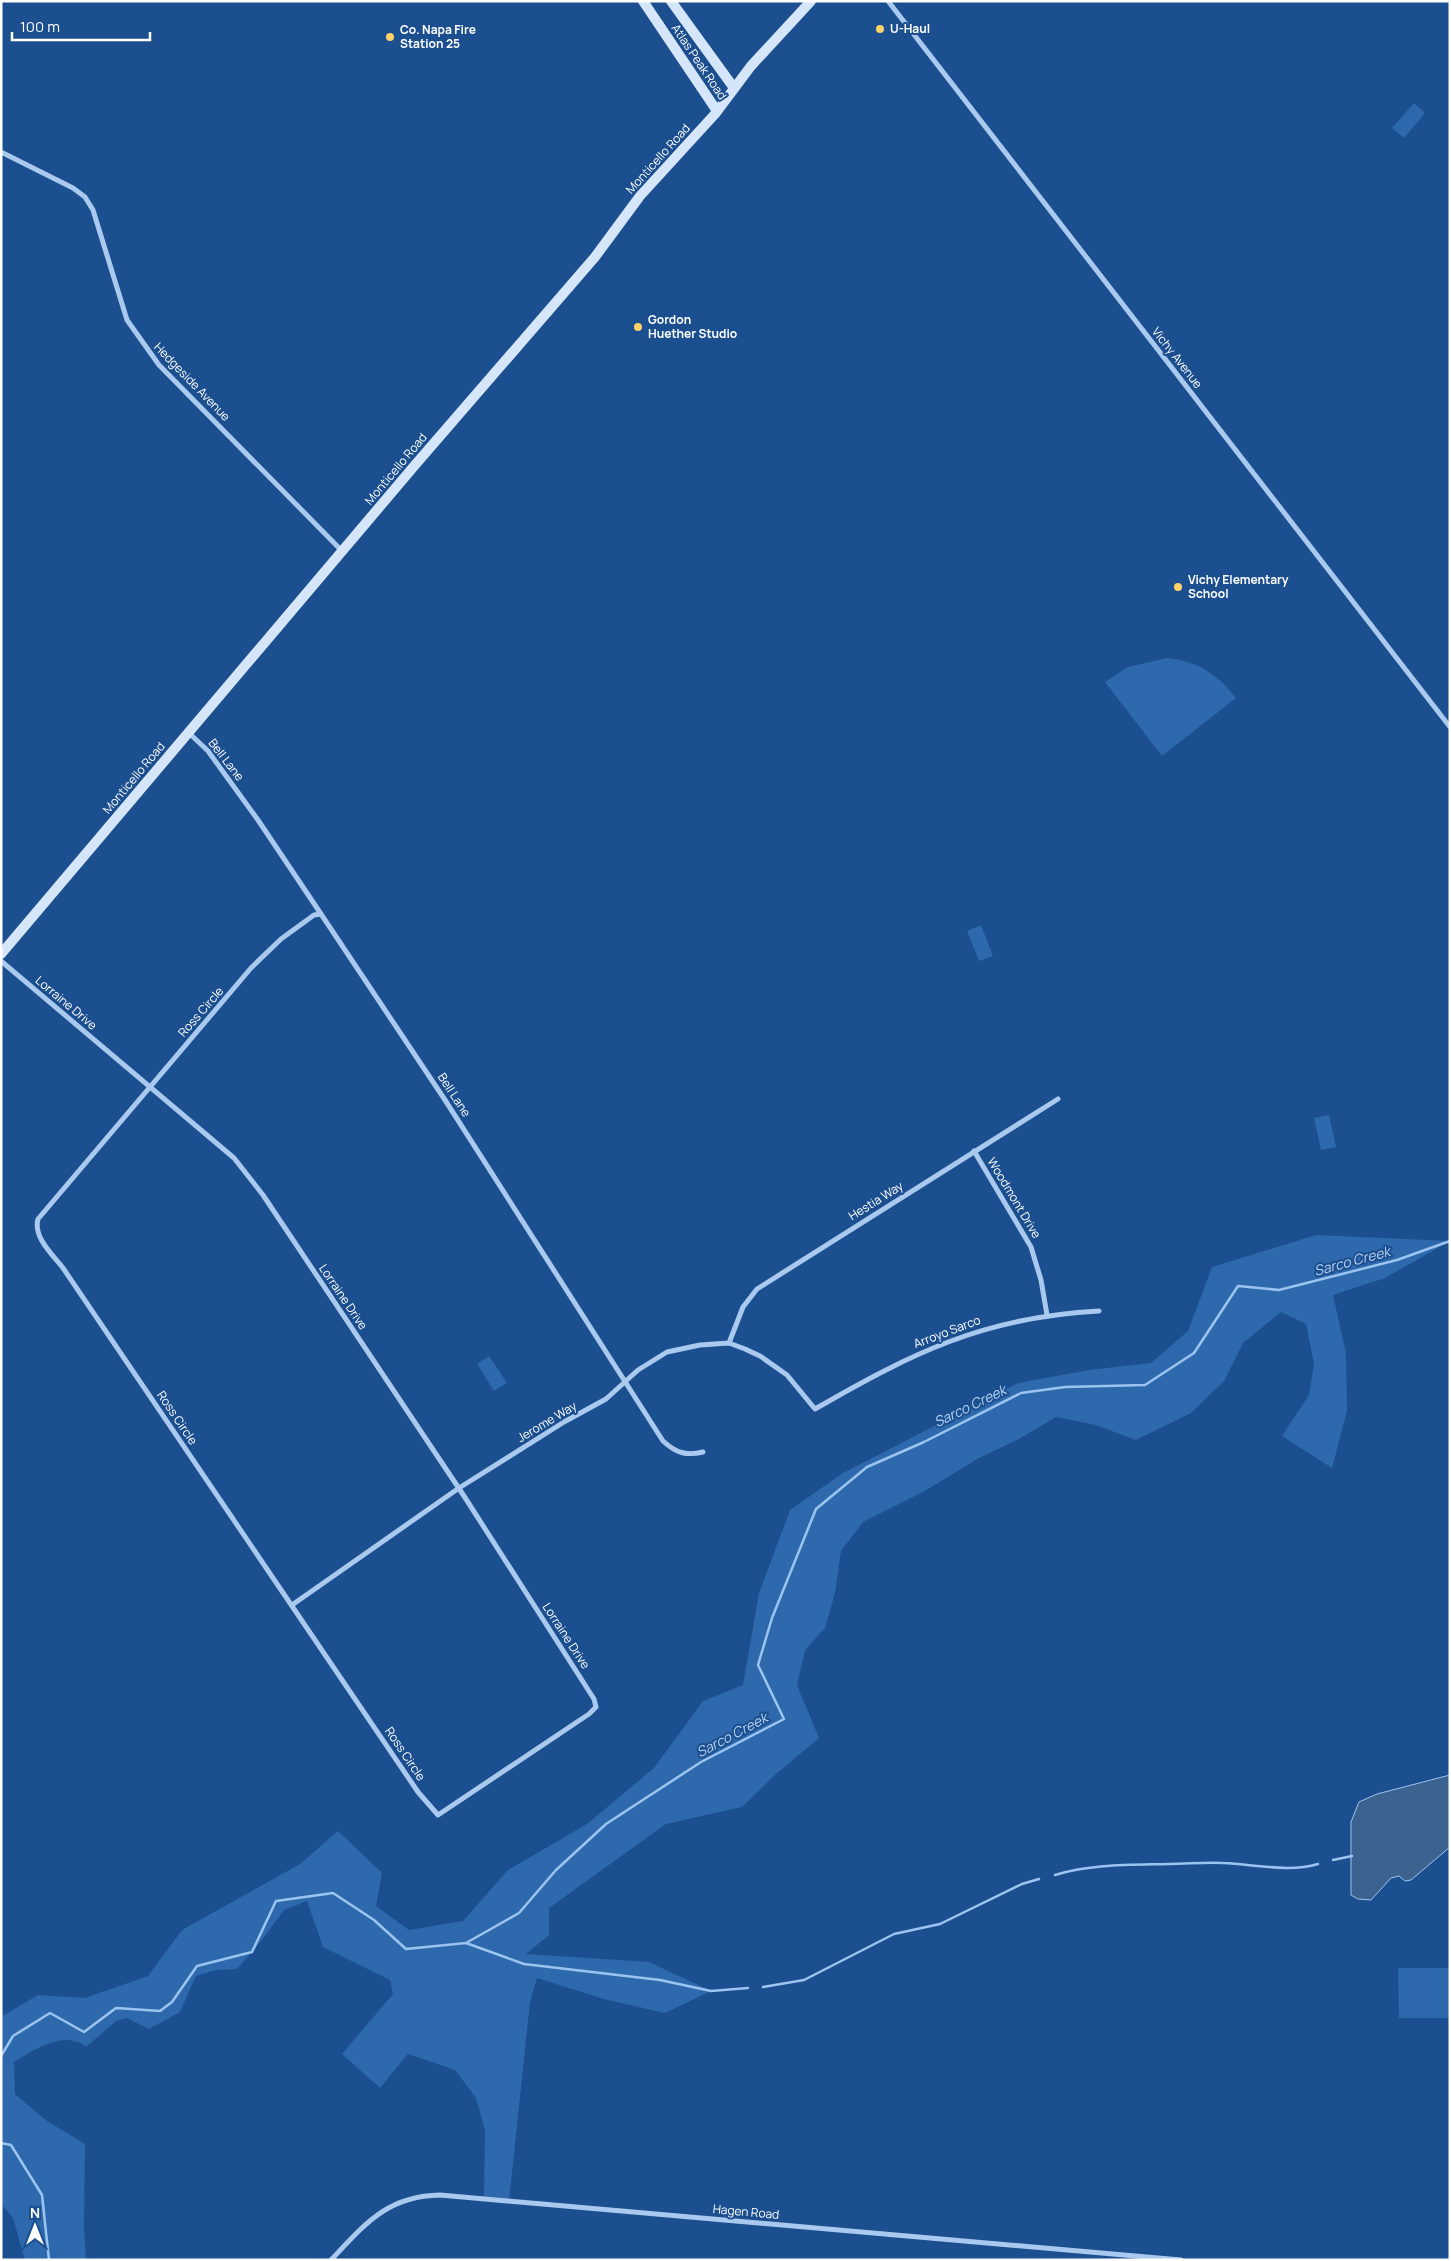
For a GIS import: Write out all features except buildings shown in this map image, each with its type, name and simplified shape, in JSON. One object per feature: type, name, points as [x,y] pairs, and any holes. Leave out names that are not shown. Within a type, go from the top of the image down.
[{"type":"main road","name":"Atlas Peak Road","points":[[643,1],[717,111]]},
{"type":"main road","name":"Atlas Peak Road","points":[[672,1],[734,88]]},
{"type":"main road","name":"Monticello Road","points":[[1,954],[595,256],[640,196],[717,111],[751,66],[812,1]]},
{"type":"street","name":"Vichy Avenue","points":[[888,1],[1450,728]]},
{"type":"street","name":"Hedgeside Avenue","points":[[1,152],[73,188],[85,197],[93,210],[127,320],[143,344],[159,364],[342,552]]},
{"type":"street","name":"Bell Lane","points":[[189,733],[208,751],[258,820],[321,914],[445,1100],[663,1441],[672,1450],[683,1454],[703,1452]]},
{"type":"street","name":"Ross Circle","points":[[321,914],[314,916],[267,951],[149,1086],[38,1219],[36,1226],[38,1233],[418,1792],[438,1815],[578,1722],[596,1707]]},
{"type":"street","name":"Lorraine Drive","points":[[1,960],[234,1158],[254,1182],[459,1488],[594,1699],[596,1707]]},
{"type":"street","name":"Hestia Way","points":[[729,1343],[743,1307],[757,1289],[1058,1099]]},
{"type":"street","name":"Woodmont Drive","points":[[974,1151],[1031,1247],[1041,1280],[1046,1315]]},
{"type":"street","name":"Arroyo Sarco","points":[[815,1409],[865,1380],[930,1347],[991,1327],[1046,1315],[1099,1311]]},
{"type":"street","name":"Jerome Way","points":[[292,1605],[459,1488],[564,1422],[606,1399],[625,1381],[654,1359],[667,1352],[700,1345],[729,1343],[760,1356],[788,1375],[815,1409]]},
{"type":"street","name":"Hagen Road","points":[[331,2260],[366,2225],[393,2204],[412,2198],[440,2195],[1181,2260]]},
{"type":"shaded area","points":[[1414,103],[1425,113],[1404,138],[1392,128]]},
{"type":"shaded area","points":[[1167,658],[1188,662],[1206,670],[1229,689],[1236,698],[1162,756],[1105,682],[1128,667]]},
{"type":"shaded area","points":[[981,925],[993,956],[979,961],[967,931]]},
{"type":"shaded area","points":[[1329,1115],[1336,1147],[1321,1150],[1314,1118]]},
{"type":"shaded area","points":[[1316,1235],[1450,1241],[1385,1278],[1333,1295],[1346,1353],[1347,1411],[1332,1468],[1282,1436],[1309,1395],[1314,1364],[1306,1324],[1281,1312],[1243,1343],[1224,1381],[1191,1413],[1136,1440],[1096,1425],[1056,1417],[1019,1439],[979,1458],[923,1492],[863,1522],[841,1551],[835,1593],[825,1628],[805,1650],[797,1685],[819,1738],[776,1774],[742,1807],[666,1824],[549,1908],[549,1935],[526,1954],[649,1962],[711,1991],[665,2013],[604,1999],[537,1978],[530,2002],[509,2201],[484,2198],[485,2130],[476,2098],[455,2070],[408,2054],[380,2088],[342,2054],[393,1994],[390,1980],[323,1947],[307,1901],[284,1910],[237,1969],[216,1970],[196,1976],[180,2012],[149,2029],[127,2018],[116,2021],[86,2047],[78,2042],[69,2040],[59,2041],[40,2047],[14,2062],[15,2094],[47,2121],[85,2144],[84,2228],[86,2260],[25,2260],[13,2218],[1,2204],[1,2017],[38,1995],[85,1998],[148,1976],[182,1930],[300,1864],[338,1831],[382,1873],[376,1906],[409,1930],[463,1921],[508,1870],[587,1824],[654,1768],[703,1701],[743,1685],[759,1593],[790,1510],[843,1473],[1018,1383],[1089,1370],[1151,1363],[1188,1331],[1212,1267]]},
{"type":"shaded area","points":[[489,1356],[507,1383],[494,1391],[477,1364]]},
{"type":"shaded area","points":[[1450,1775],[1450,1847],[1411,1880],[1405,1881],[1399,1876],[1391,1878],[1371,1900],[1358,1899],[1351,1895],[1351,1822],[1359,1802],[1377,1794]]},
{"type":"shaded area","points":[[1398,1968],[1450,1968],[1450,2018],[1399,2018]]},
{"type":"waterway","name":"Sarco Creek","points":[[1,2056],[13,2036],[50,2013],[84,2032],[116,2008],[160,2011],[172,2002],[197,1966],[252,1952],[276,1901],[333,1893],[374,1920],[406,1949],[466,1943],[519,1913],[556,1870],[606,1824],[701,1762],[784,1719],[758,1665],[772,1618],[816,1509],[867,1467],[924,1442],[1021,1393],[1065,1387],[1145,1385],[1194,1353],[1238,1286],[1279,1290],[1397,1260],[1450,1241]]},
{"type":"waterway","points":[[1333,1860],[1352,1856]]},
{"type":"waterway","points":[[1055,1875],[1097,1867],[1126,1865],[1216,1863],[1295,1868],[1318,1864]]},
{"type":"waterway","points":[[763,1987],[804,1980],[894,1934],[940,1924],[1022,1884],[1039,1879]]},
{"type":"waterway","points":[[466,1943],[524,1964],[660,1980],[711,1991],[748,1988]]},
{"type":"waterway","points":[[1,2143],[11,2145],[42,2195],[49,2260]]},
{"type":"place","name":"U-Haul","points":[[880,29]]},
{"type":"place","name":"Co. Napa Fire Station 25","points":[[390,37]]},
{"type":"place","name":"Gordon Huether Studio","points":[[638,327]]},
{"type":"place","name":"Vichy Elementary School","points":[[1178,587]]}]
